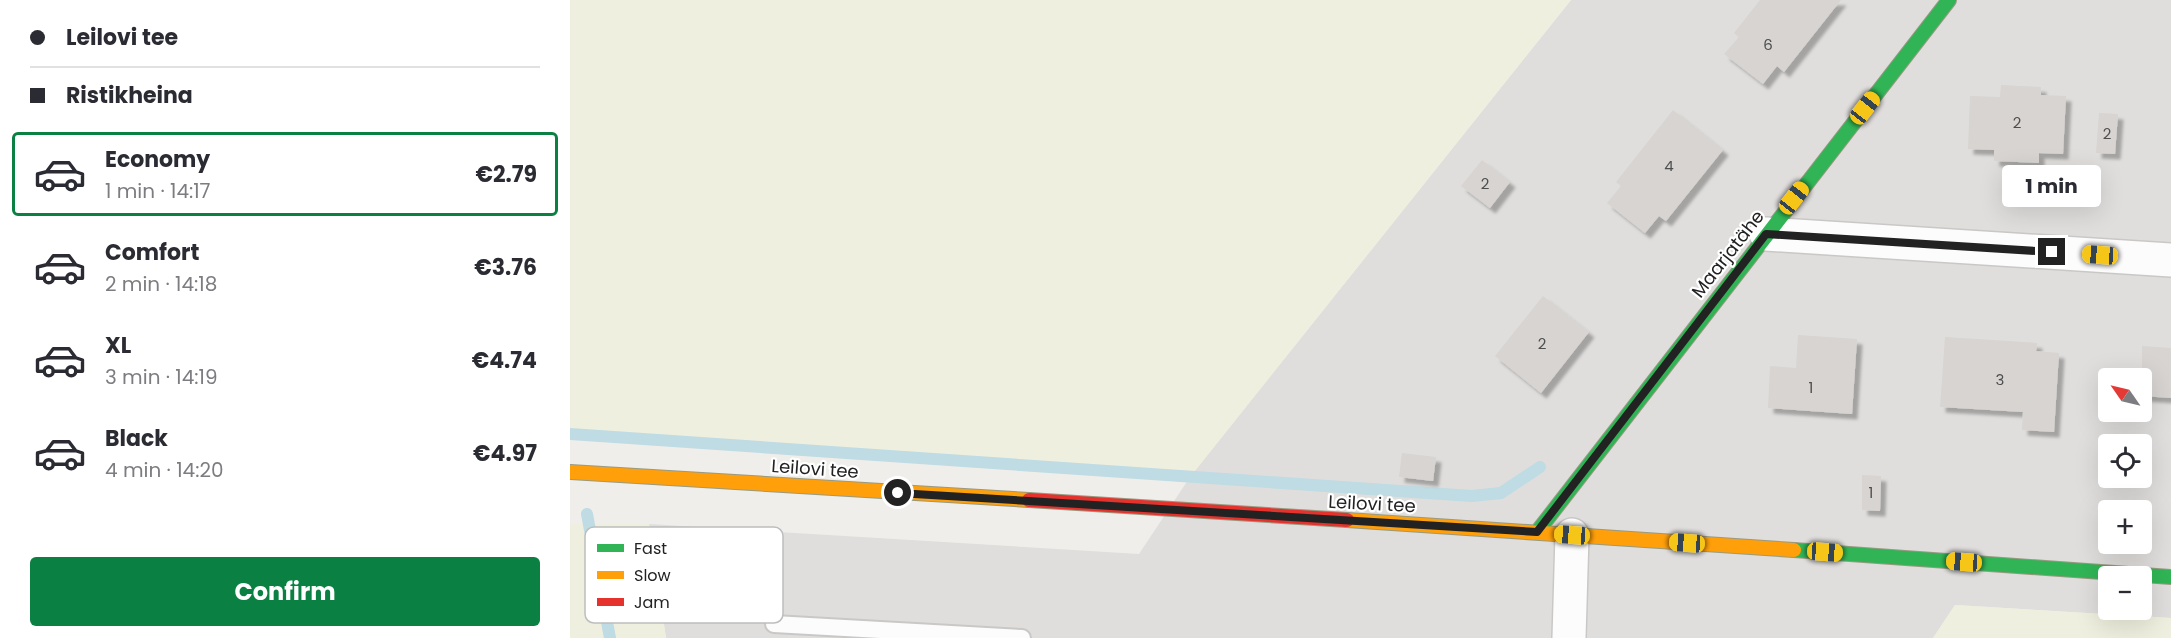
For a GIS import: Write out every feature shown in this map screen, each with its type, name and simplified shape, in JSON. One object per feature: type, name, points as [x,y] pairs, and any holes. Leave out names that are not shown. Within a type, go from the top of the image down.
[{"type":"street","name":"Maarjatähe","points":[[1537,532],[1949,0]]},
{"type":"street","points":[[1766,234],[2171,260]]},
{"type":"street","name":"Leilovi tee","points":[[570,472],[1537,532],[2171,577]]},
{"type":"street","points":[[1569,638],[1572,535]]},
{"type":"lane","points":[[774,624],[1022,638]]},
{"type":"shaded area","points":[[1571,0],[2171,0],[2171,618],[2152,617],[2152,566],[2098,566],[2098,614],[1955,605],[1933,638],[666,638],[664,623],[783,623],[783,532],[1139,554],[1190,477]]},
{"type":"shaded area","points":[[649,524],[698,527],[649,527]]},
{"type":"green space","points":[[570,0],[1571,0],[1190,477],[570,434]]},
{"type":"green space","points":[[570,524],[649,524],[649,527],[585,527],[585,623],[664,623],[666,638],[570,638]]},
{"type":"green space","points":[[1955,605],[2098,614],[2098,620],[2171,618],[2171,638],[1933,638]]},
{"type":"building","points":[[1760,0],[1841,0],[1784,72],[1777,66],[1763,84],[1724,54],[1739,37],[1734,33]]},
{"type":"building","points":[[2001,85],[2041,87],[2041,95],[2066,96],[2063,154],[2039,153],[2039,163],[1994,161],[1994,150],[1968,149],[1970,96],[2000,97]]},
{"type":"building","points":[[1673,110],[1723,150],[1666,221],[1659,216],[1645,233],[1607,203],[1621,186],[1616,182]]},
{"type":"building","points":[[2099,113],[2118,114],[2115,154],[2096,153]]},
{"type":"building","points":[[1482,160],[1510,182],[1490,208],[1461,186]]},
{"type":"building","points":[[1543,296],[1589,332],[1541,393],[1495,356]]},
{"type":"building","points":[[1798,335],[1857,339],[1852,414],[1768,408],[1770,366],[1796,368]]},
{"type":"building","points":[[1945,337],[2037,343],[2036,351],[2059,353],[2054,432],[2022,430],[2023,412],[1940,407]]},
{"type":"building","points":[[2142,346],[2171,348],[2171,398],[2152,397],[2152,368],[2142,368]]},
{"type":"building","points":[[1402,453],[1436,457],[1433,481],[1399,477]]},
{"type":"building","points":[[1862,475],[1881,476],[1880,511],[1862,510]]},
{"type":"waterway","points":[[570,434],[1472,496],[1501,493],[1540,467]]},
{"type":"waterway","points":[[587,514],[589,527]]},
{"type":"waterway","points":[[607,623],[610,638]]},
{"type":"traffic: fast","points":[[1537,532],[1949,0]]},
{"type":"traffic: fast","points":[[1794,550],[2171,577]]},
{"type":"traffic: slow","points":[[570,472],[1029,500]]},
{"type":"traffic: slow","points":[[1347,520],[1794,550]]},
{"type":"traffic: jam","points":[[1029,500],[1347,520]]},
{"type":"route","points":[[898,493],[1537,532],[1766,234],[2052,252]]}]
